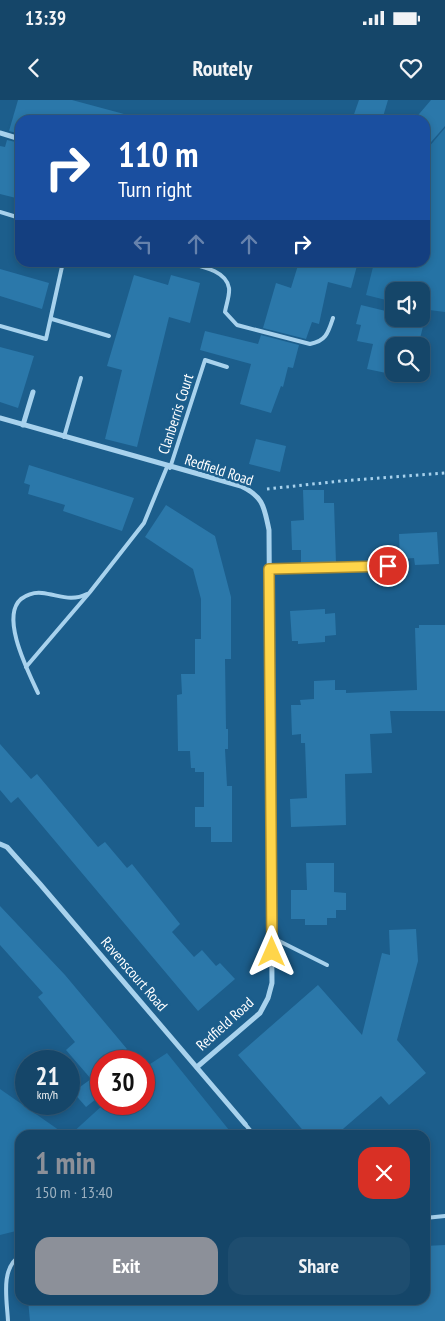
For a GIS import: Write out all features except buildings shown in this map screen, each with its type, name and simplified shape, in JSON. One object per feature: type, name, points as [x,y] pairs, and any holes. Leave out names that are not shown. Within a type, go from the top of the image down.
[{"type":"street","points":[[0,133],[15,138]]},
{"type":"street","points":[[23,425],[33,392]]},
{"type":"street","name":"Redfield Road","points":[[0,418],[168,467],[241,486],[254,493],[263,505],[269,530],[272,983],[268,998],[260,1013],[197,1067]]},
{"type":"street","name":"Ravenscourt Road","points":[[0,844],[7,847],[40,884],[245,1124]]},
{"type":"lane","points":[[0,212],[15,216]]},
{"type":"lane","points":[[0,326],[46,338],[52,319],[62,267]]},
{"type":"lane","points":[[201,267],[215,271],[224,278],[229,288],[225,312],[237,325],[310,344],[320,342],[328,336],[333,318]]},
{"type":"lane","points":[[52,319],[110,336]]},
{"type":"lane","name":"Clanberris Court","points":[[168,467],[205,360],[227,367]]},
{"type":"lane","points":[[64,437],[81,378]]},
{"type":"lane","points":[[26,666],[90,592],[144,523],[168,467]]},
{"type":"lane","points":[[269,569],[388,566]]},
{"type":"lane","points":[[38,693],[13,638],[11,613],[18,601],[29,593],[41,592],[67,599],[80,597],[90,592]]},
{"type":"lane","points":[[271,937],[327,965]]},
{"type":"lane","points":[[245,1124],[250,1130]]},
{"type":"lane","points":[[430,1218],[445,1216]]},
{"type":"lane","points":[[8,1321],[5,1273],[15,1260]]},
{"type":"path","points":[[254,493],[278,487],[445,473]]},
{"type":"shaded area","points":[[445,128],[445,312],[430,310],[430,282],[385,282],[385,300],[366,295],[373,267],[430,267],[430,146]]},
{"type":"shaded area","points":[[167,1053],[229,1130],[75,1130],[92,1115],[155,1115],[155,1061]]},
{"type":"shaded area","points":[[0,1089],[15,1099],[15,1115],[37,1115],[59,1130],[15,1130],[15,1231],[0,1235]]},
{"type":"route","points":[[272,952],[269,569],[388,566]]}]
